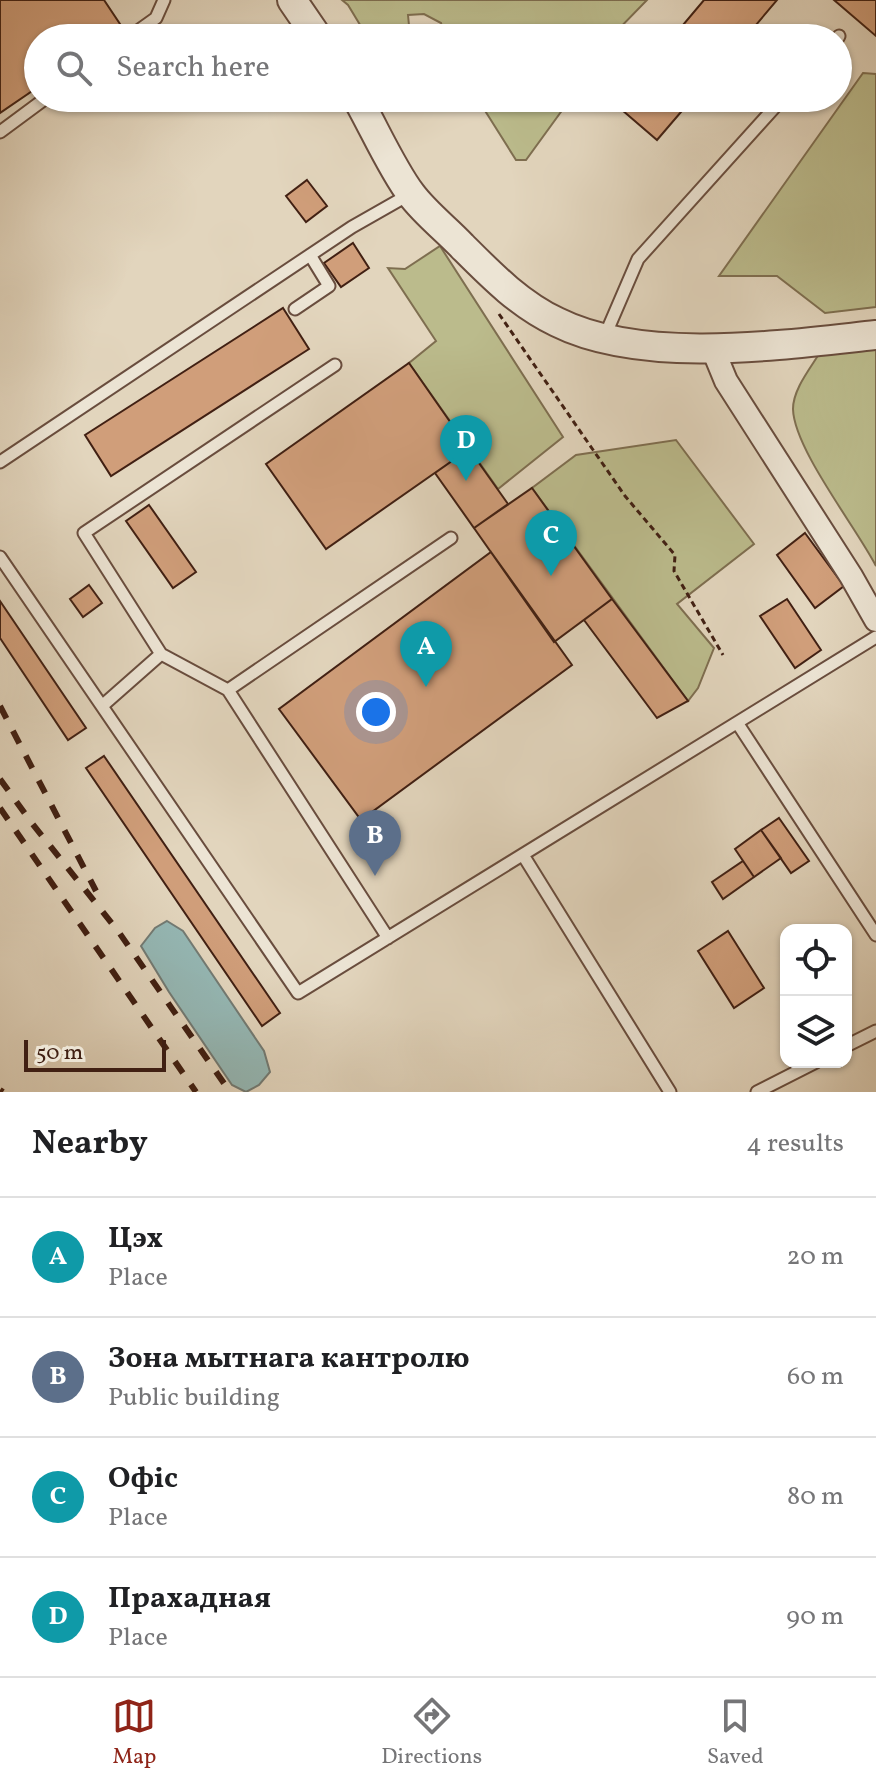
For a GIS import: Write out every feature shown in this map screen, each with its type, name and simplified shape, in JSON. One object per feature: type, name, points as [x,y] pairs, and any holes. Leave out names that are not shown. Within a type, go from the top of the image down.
[{"type":"street","points":[[292,0],[308,24]]},
{"type":"street","points":[[365,112],[410,193],[505,289],[553,320],[604,339],[643,346],[712,347],[876,335]]},
{"type":"street","points":[[712,347],[726,381],[876,620]]},
{"type":"lane","points":[[148,24],[156,18],[164,0]]},
{"type":"lane","points":[[0,132],[27,112]]},
{"type":"lane","points":[[604,339],[638,259],[770,112]]},
{"type":"lane","points":[[0,462],[372,214],[410,193]]},
{"type":"lane","points":[[295,309],[329,286],[310,255]]},
{"type":"lane","points":[[335,365],[84,533],[161,654],[228,690],[388,938]]},
{"type":"lane","points":[[228,690],[451,538]]},
{"type":"lane","points":[[0,557],[298,993],[876,637]]},
{"type":"lane","points":[[102,706],[161,654]]},
{"type":"lane","points":[[738,724],[876,935]]},
{"type":"lane","points":[[523,855],[670,1092]]},
{"type":"lane","points":[[852,1043],[876,1031]]},
{"type":"lane","points":[[757,1092],[804,1068]]},
{"type":"path","points":[[494,307],[625,496],[675,555],[674,571],[723,655]]},
{"type":"green space","points":[[342,0],[647,0],[624,24],[441,24],[424,14],[408,15],[409,24],[360,24]]},
{"type":"green space","points":[[863,73],[876,74],[876,307],[825,313],[777,276],[719,276],[835,112],[852,112],[852,89]]},
{"type":"green space","points":[[486,112],[561,112],[526,160],[516,160]]},
{"type":"green space","points":[[440,246],[563,437],[498,489],[409,363],[436,341],[388,268],[405,269]]},
{"type":"green space","points":[[876,342],[876,566],[814,466],[796,426],[793,409],[799,387],[819,354]]},
{"type":"green space","points":[[676,440],[754,544],[677,604],[714,648],[698,688],[688,701],[532,488],[576,455]]},
{"type":"water","points":[[167,921],[183,931],[264,1051],[270,1072],[259,1085],[246,1092],[232,1085],[141,946],[155,928]]},
{"type":"building","points":[[0,0],[104,0],[120,24],[24,24],[24,97],[0,113]]},
{"type":"building","points":[[704,0],[777,0],[757,24],[684,24]]},
{"type":"building","points":[[834,0],[876,0],[876,36]]},
{"type":"building","points":[[624,112],[681,112],[657,140]]},
{"type":"building","points":[[307,180],[327,206],[306,222],[286,196]]},
{"type":"building","points":[[353,243],[369,268],[341,287],[324,263]]},
{"type":"building","points":[[283,308],[309,349],[111,476],[85,435]]},
{"type":"building","points":[[409,363],[469,449],[326,549],[266,464]]},
{"type":"building","points":[[469,449],[508,504],[474,528],[435,473]]},
{"type":"building","points":[[532,488],[612,599],[554,642],[474,528]]},
{"type":"building","points":[[149,505],[196,572],[173,588],[126,521]]},
{"type":"building","points":[[805,533],[844,586],[815,608],[777,555]]},
{"type":"building","points":[[491,552],[572,665],[361,820],[279,709]]},
{"type":"building","points":[[89,585],[102,603],[83,617],[70,599]]},
{"type":"building","points":[[612,599],[688,701],[657,718],[584,620]]},
{"type":"building","points":[[787,599],[821,650],[795,668],[760,616]]},
{"type":"building","points":[[0,601],[86,728],[68,740],[0,638]]},
{"type":"building","points":[[104,756],[280,1013],[262,1026],[86,768]]},
{"type":"building","points":[[779,818],[809,861],[791,873],[761,830]]},
{"type":"building","points":[[761,830],[781,858],[754,877],[735,849]]},
{"type":"building","points":[[743,861],[754,877],[723,899],[712,882]]},
{"type":"building","points":[[728,931],[764,988],[734,1008],[698,951]]},
{"type":"railway","points":[[0,706],[96,891]]},
{"type":"railway","points":[[0,779],[118,931],[230,1092]]},
{"type":"railway","points":[[0,808],[196,1092]]},
{"type":"place","name":"Прахадная","points":[[466,481]]},
{"type":"place","name":"Офіс","points":[[551,576]]},
{"type":"place","name":"Цэх","points":[[426,687]]},
{"type":"place","name":"Зона мытнага кантролю","points":[[375,876]]}]
